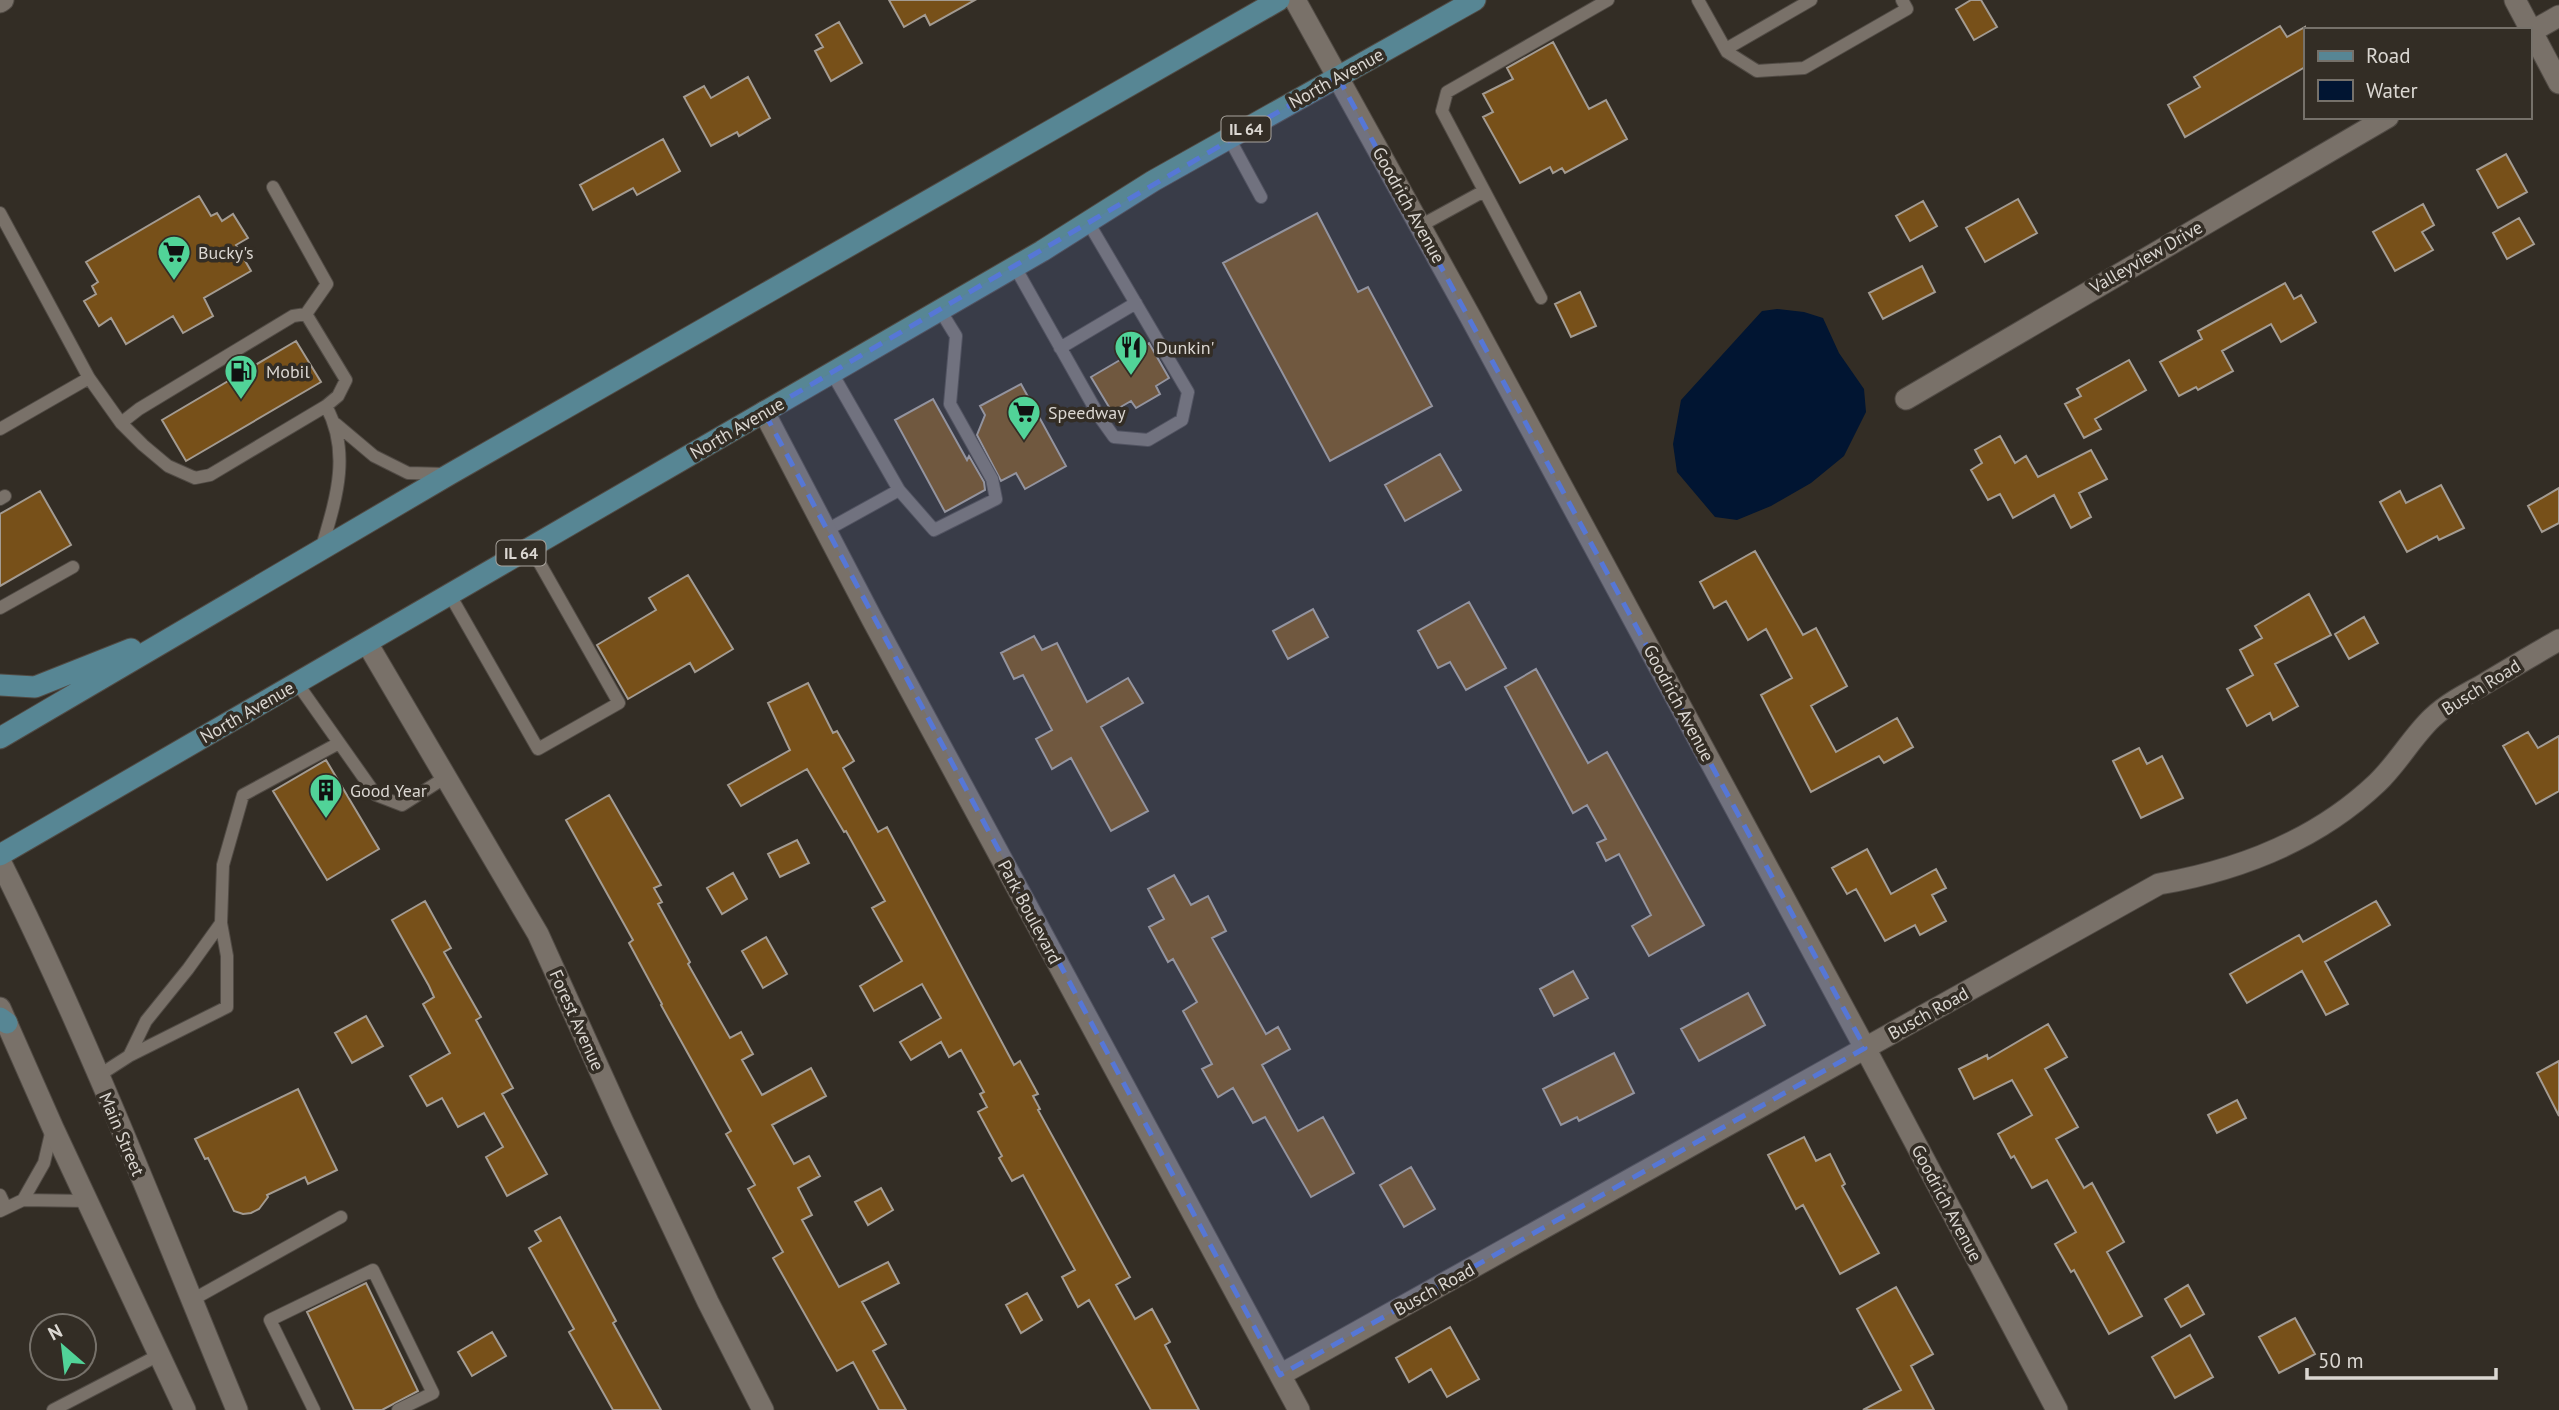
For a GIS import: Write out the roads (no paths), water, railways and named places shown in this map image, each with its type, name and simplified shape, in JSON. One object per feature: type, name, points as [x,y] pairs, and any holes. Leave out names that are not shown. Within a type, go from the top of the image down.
[{"type":"main road","points":[[0,738],[450,474],[1279,0]]},
{"type":"main road","name":"North Avenue","points":[[0,855],[1015,267],[1153,181],[1475,0]]},
{"type":"main road","points":[[0,685],[35,687],[120,654],[262,586]]},
{"type":"street","name":"Goodrich Avenue","points":[[1295,0],[1865,1048],[2057,1410]]},
{"type":"street","points":[[2515,0],[2529,28]]},
{"type":"street","points":[[2559,16],[2531,32],[2559,83]]},
{"type":"street","name":"Valleyview Drive","points":[[1906,399],[2385,119]]},
{"type":"street","name":"Park Boulevard","points":[[764,412],[825,531],[1299,1410]]},
{"type":"street","name":"Busch Road","points":[[1280,1375],[2159,884],[2201,877],[2238,866],[2284,847],[2314,830],[2347,808],[2378,782],[2432,718],[2447,706],[2559,640]]},
{"type":"street","name":"Forest Avenue","points":[[367,643],[538,933],[708,1302],[764,1410]]},
{"type":"street","name":"Main Street","points":[[0,861],[25,910],[98,1076],[237,1410]]},
{"type":"street","points":[[2,1016],[185,1410]]},
{"type":"lane","points":[[1541,298],[1442,111],[1447,92],[1608,0]]},
{"type":"lane","points":[[1698,0],[1726,49],[1757,71],[1804,68],[1907,9],[1902,0]]},
{"type":"lane","points":[[1726,49],[1811,0]]},
{"type":"lane","points":[[1229,138],[1261,197]]},
{"type":"lane","points":[[121,423],[139,409],[293,316],[306,314],[327,284],[273,187]]},
{"type":"lane","points":[[1420,226],[1484,191]]},
{"type":"lane","points":[[0,213],[89,378],[121,423],[168,466],[194,478],[210,475],[327,406],[338,396],[346,380],[306,314]]},
{"type":"lane","points":[[1015,267],[1114,438],[1147,440],[1182,420],[1188,392],[1088,222]]},
{"type":"lane","points":[[1060,348],[1136,303]]},
{"type":"lane","points":[[832,373],[899,490],[934,530],[996,499],[992,479],[950,404],[956,337],[940,310]]},
{"type":"lane","points":[[0,429],[89,378]]},
{"type":"lane","points":[[321,550],[338,489],[340,457],[336,424],[327,406]]},
{"type":"lane","points":[[336,424],[374,456],[408,473],[450,474]]},
{"type":"lane","points":[[825,531],[899,490]]},
{"type":"lane","points":[[450,595],[538,749],[619,703],[531,548]]},
{"type":"lane","points":[[0,608],[74,567]]},
{"type":"lane","points":[[297,683],[376,795],[402,805],[446,778]]},
{"type":"lane","points":[[98,1076],[129,1056],[227,1007],[227,957],[220,923],[223,865],[243,796],[339,743]]},
{"type":"lane","points":[[129,1056],[146,1021],[188,969],[220,923]]},
{"type":"lane","points":[[23,1199],[44,1163],[53,1128]]},
{"type":"lane","points":[[0,1195],[3,1209],[23,1199],[87,1201]]},
{"type":"lane","points":[[192,1300],[341,1217]]},
{"type":"lane","points":[[314,1410],[270,1320],[373,1270],[433,1393],[398,1410]]},
{"type":"lane","points":[[53,1410],[159,1355]]},
{"type":"water","points":[[1777,309],[1804,312],[1823,318],[1839,353],[1864,389],[1866,412],[1844,456],[1811,483],[1771,506],[1737,520],[1715,517],[1677,472],[1673,444],[1681,400],[1762,311]]},
{"type":"place","name":"Bucky's","points":[[174,282]]},
{"type":"place","name":"Dunkin'","points":[[1131,377]]},
{"type":"place","name":"Mobil","points":[[241,401]]},
{"type":"place","name":"Speedway","points":[[1024,442]]},
{"type":"place","name":"Good Year","points":[[326,820]]}]
